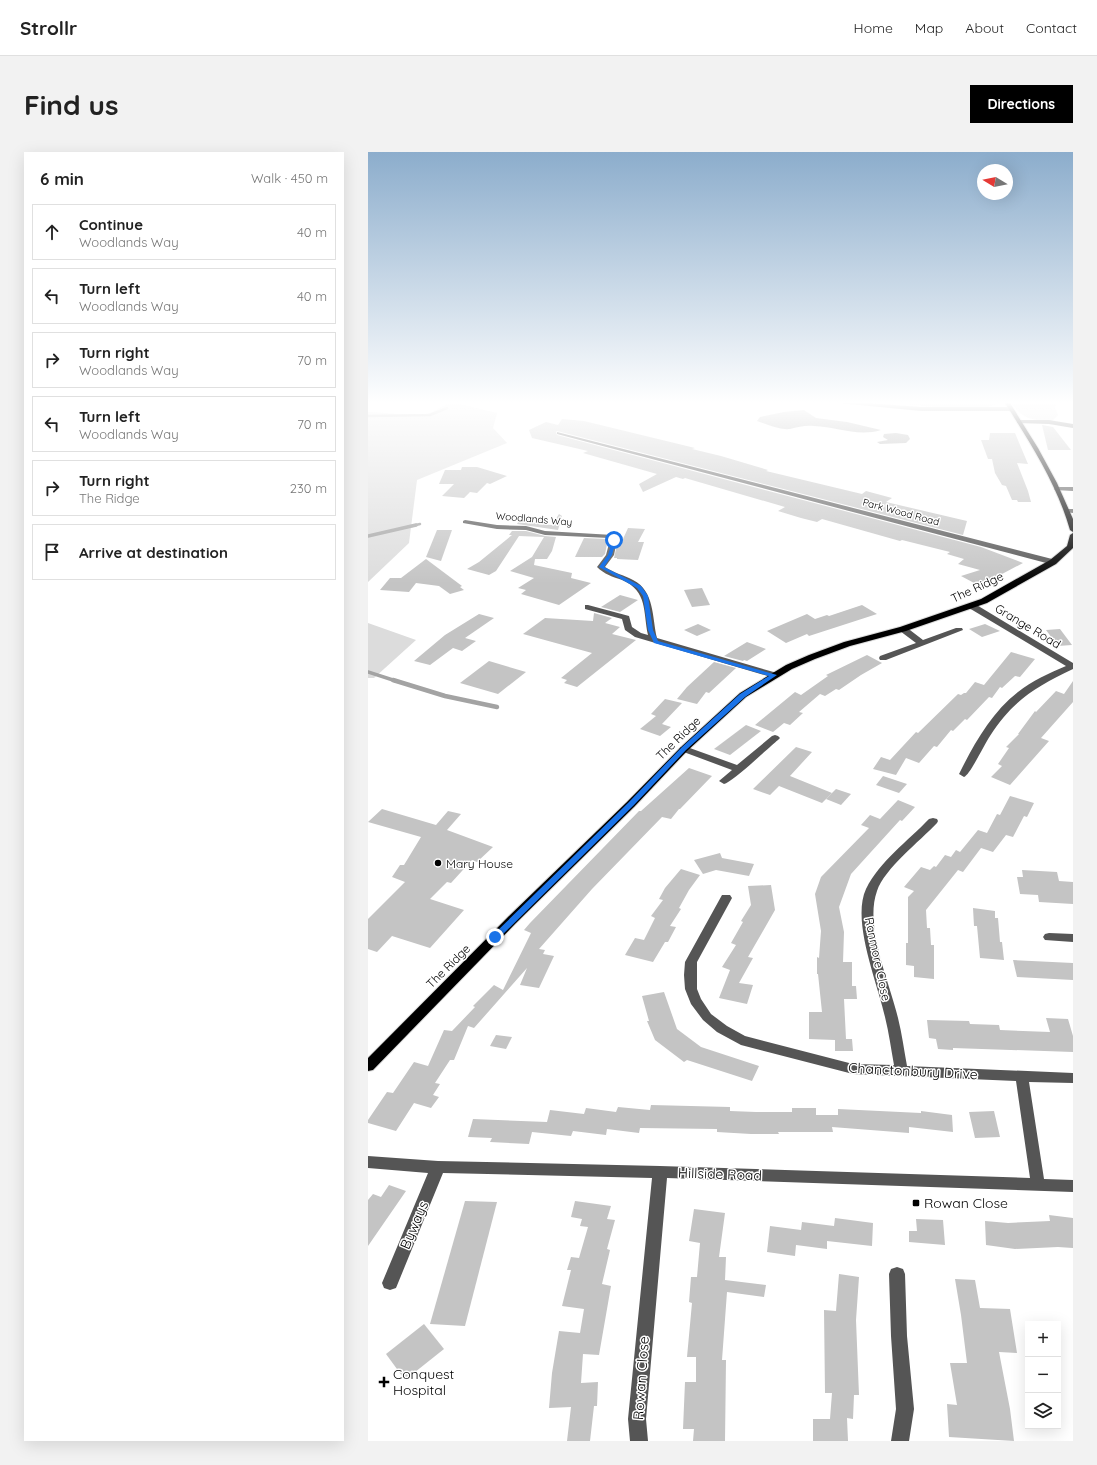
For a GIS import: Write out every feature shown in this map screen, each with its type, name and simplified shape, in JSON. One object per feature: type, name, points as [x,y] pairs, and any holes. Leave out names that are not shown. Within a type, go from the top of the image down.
[{"type":"main road","points":[[1044,463],[1070,511],[1073,530]]},
{"type":"main road","name":"The Ridge","points":[[368,1066],[512,920],[631,804],[684,749],[742,695],[774,675],[812,657],[848,644],[903,629],[972,606],[1053,562],[1070,547],[1073,535]]},
{"type":"street","name":"Park Wood Road","points":[[674,463],[1053,562]]},
{"type":"street","points":[[1057,489],[1073,489]]},
{"type":"street","name":"Woodlands Way","points":[[465,522],[497,527],[526,528],[545,533],[611,536],[614,540],[610,555],[601,567],[639,587],[645,596],[650,630],[653,639]]},
{"type":"street","name":"Grange Road","points":[[972,606],[1073,666]]},
{"type":"street","points":[[588,607],[626,618],[628,628],[638,636],[653,639],[656,642],[774,675]]},
{"type":"street","points":[[903,629],[920,644]]},
{"type":"street","points":[[883,658],[959,630]]},
{"type":"street","points":[[964,774],[990,728],[1014,700],[1029,689],[1073,666]]},
{"type":"street","points":[[724,781],[775,738]]},
{"type":"street","points":[[684,749],[739,769]]},
{"type":"street","name":"Ranmore Close","points":[[902,1072],[892,1019],[870,931],[867,909],[871,890],[881,875],[933,821]]},
{"type":"street","name":"Chanctonbury Drive","points":[[726,898],[691,962],[691,988],[695,1001],[707,1017],[722,1029],[741,1040],[854,1069],[1073,1078]]},
{"type":"street","points":[[1049,937],[1073,938]]},
{"type":"street","points":[[1022,1076],[1038,1185]]},
{"type":"street","name":"Hillside Road","points":[[368,1162],[438,1167],[660,1172],[1073,1186]]},
{"type":"street","name":"Byways","points":[[390,1283],[438,1167]]},
{"type":"street","name":"Rowan Close","points":[[639,1441],[637,1419],[660,1172]]},
{"type":"street","points":[[897,1274],[899,1336],[905,1409],[900,1441]]},
{"type":"shaded area","points":[[368,463],[458,463],[417,480],[409,543],[368,582]]},
{"type":"shaded area","points":[[368,623],[416,640],[374,678],[368,678]]},
{"type":"building","points":[[619,463],[664,463],[981,547],[1023,563],[1002,574],[976,584],[961,576],[980,570],[958,564],[964,559],[947,554],[950,552],[902,540],[900,541],[822,519],[817,522],[801,518],[778,511],[785,507],[685,478],[683,479],[676,477],[643,492],[639,484],[657,474]]},
{"type":"building","points":[[683,463],[745,463],[768,470],[766,471],[862,494],[866,491],[892,498],[886,502],[967,521],[963,535]]},
{"type":"building","points":[[993,463],[1017,463],[1031,502],[1018,502],[1017,500],[1012,500],[1006,486],[1002,485],[995,473]]},
{"type":"building","points":[[462,467],[477,467],[507,476],[490,484],[487,483],[477,493],[470,492],[464,498],[442,496],[454,484],[439,484],[445,470],[461,470]]},
{"type":"building","points":[[559,514],[562,516],[558,530],[517,524],[520,519],[525,520],[527,518],[542,519],[539,524],[552,525]]},
{"type":"building","points":[[628,528],[645,529],[638,542],[644,542],[638,560],[614,558],[618,538],[623,539]]},
{"type":"building","points":[[437,530],[452,530],[441,561],[426,557]]},
{"type":"building","points":[[512,531],[526,531],[556,537],[552,551],[547,559],[535,559],[534,565],[572,573],[571,578],[591,583],[559,605],[521,594],[526,590],[518,588],[534,578],[510,571],[532,557],[544,537],[519,536],[496,571],[489,575],[467,569],[479,562],[512,535],[509,535]]},
{"type":"building","points":[[584,538],[608,539],[605,554],[602,557],[575,557]]},
{"type":"building","points":[[426,559],[462,586],[460,587],[464,590],[450,594],[439,586],[416,583],[409,592],[380,590],[390,578],[401,578]]},
{"type":"building","points":[[702,588],[710,605],[692,607],[684,590]]},
{"type":"building","points":[[620,595],[638,600],[620,612],[601,607]]},
{"type":"building","points":[[862,605],[877,614],[809,636],[807,634],[786,643],[767,631],[807,614],[815,619]]},
{"type":"building","points":[[594,613],[612,618],[605,623],[620,627],[612,634],[636,640],[577,687],[564,683],[567,680],[561,678],[592,653],[523,634],[545,618],[593,621]]},
{"type":"building","points":[[479,614],[494,618],[465,638],[476,641],[462,651],[453,648],[430,665],[414,661],[445,635]]},
{"type":"building","points":[[698,624],[711,630],[697,636],[684,630]]},
{"type":"building","points":[[985,624],[1000,631],[982,637],[969,629]]},
{"type":"building","points":[[1060,629],[1072,645],[1058,646],[1046,630]]},
{"type":"building","points":[[747,642],[766,649],[747,661],[724,656]]},
{"type":"building","points":[[1011,652],[1035,659],[1020,677],[1015,676],[1002,688],[1000,687],[992,698],[989,697],[967,720],[965,719],[953,731],[951,730],[937,747],[934,746],[919,763],[906,758],[896,775],[873,769],[881,757],[890,760],[916,732],[918,733],[958,694],[961,695],[966,693],[975,682],[984,685]]},
{"type":"building","points":[[867,655],[882,663],[839,690],[836,689],[825,696],[820,694],[799,712],[803,713],[790,725],[784,723],[773,732],[755,725],[795,692],[801,695],[828,676],[826,675]]},
{"type":"building","points":[[489,661],[526,672],[498,694],[460,683]]},
{"type":"building","points":[[714,662],[736,668],[709,693],[706,692],[697,704],[677,699],[687,687]]},
{"type":"building","points":[[1073,681],[1073,702],[1041,738],[1049,741],[1010,785],[991,777],[1002,766],[998,764],[1009,748],[1006,747],[1019,734],[1035,711],[1036,712],[1056,691],[1064,694]]},
{"type":"building","points":[[665,699],[682,703],[662,724],[671,727],[660,736],[640,729],[656,716],[651,714]]},
{"type":"building","points":[[746,725],[761,731],[730,755],[714,749]]},
{"type":"building","points":[[796,747],[812,752],[790,776],[832,793],[822,803],[779,786],[770,795],[753,789]]},
{"type":"building","points":[[689,768],[712,776],[671,819],[662,817],[592,889],[539,949],[545,950],[543,954],[554,956],[539,988],[520,985],[527,968],[474,1028],[468,1026],[454,1060],[450,1060],[435,1083],[440,1084],[433,1095],[439,1097],[431,1108],[414,1103],[396,1131],[368,1123],[368,1120],[387,1092],[393,1093],[414,1062],[428,1066],[444,1030],[452,1031],[475,1007],[473,1006],[494,985],[503,990],[531,933],[524,930],[530,923],[639,811],[641,811]]},
{"type":"building","points":[[883,776],[907,784],[899,793],[876,785]]},
{"type":"building","points":[[836,789],[851,794],[841,805],[826,799]]},
{"type":"building","points":[[1010,796],[1034,803],[1027,817],[1024,816],[1013,837],[1006,835],[993,852],[981,848],[963,872],[958,870],[926,910],[927,928],[930,928],[931,945],[934,945],[934,979],[914,977],[914,966],[906,965],[906,943],[908,943],[908,897],[914,891],[904,887],[921,867],[930,870],[934,866],[936,867],[945,855],[951,857],[956,850],[960,852],[978,830],[987,833],[997,814],[1000,815]]},
{"type":"building","points":[[898,800],[915,807],[902,821],[900,820],[851,874],[839,907],[844,932],[843,962],[852,962],[852,986],[856,986],[857,999],[844,999],[846,1039],[852,1039],[853,1051],[835,1051],[835,1040],[809,1039],[809,1012],[822,1012],[817,974],[817,957],[819,958],[821,931],[815,894],[821,877],[869,828],[861,825],[870,815],[880,819]]},
{"type":"building","points":[[382,809],[436,825],[448,811],[461,814],[447,830],[493,847],[477,862],[472,860],[451,883],[447,882],[430,899],[464,910],[430,948],[392,936],[377,952],[368,949],[368,919],[405,882],[392,877],[400,865],[404,865],[421,837],[368,822]]},
{"type":"building","points":[[720,853],[722,858],[754,864],[749,876],[716,870],[703,874],[694,860]]},
{"type":"building","points":[[681,869],[700,875],[689,890],[679,908],[681,909],[670,926],[676,927],[668,942],[665,942],[653,962],[625,955],[635,938],[644,940],[655,918],[651,916],[663,900],[659,899],[665,888]]},
{"type":"building","points":[[1022,870],[1057,872],[1059,881],[1073,882],[1073,904],[1039,902],[1038,895],[1020,894],[1017,877],[1023,877]]},
{"type":"building","points":[[771,885],[775,910],[748,957],[753,958],[739,983],[753,985],[747,1004],[719,998],[730,970],[722,967],[736,945],[731,943],[743,922],[741,921],[751,905],[748,886]]},
{"type":"building","points":[[973,908],[995,911],[995,918],[998,918],[1000,942],[1002,942],[1004,960],[980,958],[977,926],[974,926]]},
{"type":"building","points":[[1013,960],[1073,963],[1073,980],[1017,977]]},
{"type":"building","points":[[664,992],[677,1029],[701,1047],[759,1066],[752,1081],[687,1060],[684,1062],[655,1040],[647,1021],[649,1021],[642,996]]},
{"type":"building","points":[[1046,1018],[1068,1019],[1073,1036],[1073,1052],[953,1048],[953,1050],[938,1049],[936,1039],[929,1038],[927,1020],[969,1021],[970,1024],[999,1025],[1000,1030],[1050,1032]]},
{"type":"building","points":[[496,1035],[512,1037],[506,1049],[490,1046]]},
{"type":"building","points":[[651,1105],[730,1107],[730,1111],[756,1112],[792,1112],[792,1108],[816,1108],[816,1115],[838,1115],[838,1109],[921,1113],[921,1111],[952,1115],[953,1132],[909,1127],[909,1133],[832,1127],[833,1132],[778,1132],[779,1134],[751,1134],[717,1132],[717,1129],[640,1128],[639,1133],[607,1129],[606,1135],[573,1131],[571,1136],[532,1132],[529,1144],[490,1142],[492,1138],[468,1137],[473,1119],[547,1122],[550,1110],[584,1114],[586,1108],[616,1112],[618,1107],[650,1110]]},
{"type":"building","points":[[994,1111],[1000,1137],[975,1138],[969,1112]]},
{"type":"building","points":[[389,1185],[406,1191],[368,1246],[368,1200],[373,1194],[381,1197]]},
{"type":"building","points":[[465,1201],[497,1202],[465,1326],[430,1324]]},
{"type":"building","points":[[575,1201],[611,1206],[607,1219],[615,1220],[607,1249],[610,1250],[602,1284],[611,1286],[599,1355],[583,1354],[581,1383],[598,1382],[597,1406],[594,1406],[590,1441],[567,1441],[571,1407],[549,1408],[552,1373],[559,1331],[580,1333],[584,1309],[562,1306],[571,1270],[567,1270],[571,1257],[579,1258],[588,1227],[580,1226],[582,1219],[571,1217]]},
{"type":"building","points":[[694,1209],[725,1213],[719,1257],[726,1257],[725,1280],[766,1285],[764,1297],[727,1292],[722,1360],[726,1360],[725,1441],[693,1441],[694,1429],[683,1429],[685,1382],[696,1382],[696,1357],[687,1357],[692,1303],[689,1302],[691,1277],[697,1277],[700,1243],[689,1241]]},
{"type":"building","points":[[1049,1215],[1073,1218],[1073,1248],[1058,1247],[1015,1249],[986,1245],[985,1221],[1008,1223],[1050,1221]]},
{"type":"building","points":[[835,1218],[873,1223],[872,1246],[827,1241],[827,1249],[796,1245],[795,1256],[767,1252],[770,1226],[801,1230],[802,1222],[834,1226]]},
{"type":"building","points":[[916,1219],[943,1220],[945,1245],[909,1242],[909,1231],[917,1231]]},
{"type":"building","points":[[839,1274],[859,1277],[856,1320],[859,1395],[854,1395],[853,1419],[847,1418],[848,1441],[813,1441],[813,1419],[830,1419],[832,1393],[825,1393],[824,1310],[836,1311]]},
{"type":"building","points":[[955,1279],[975,1280],[980,1308],[1010,1309],[1017,1353],[999,1352],[1010,1409],[1014,1441],[949,1437],[947,1404],[957,1405],[950,1363],[967,1363]]},
{"type":"building","points":[[424,1324],[444,1349],[405,1380],[386,1354]]},
{"type":"waterway","points":[[416,525],[420,524]]},
{"type":"waterway","points":[[368,536],[416,525]]},
{"type":"waterway","points":[[412,526],[416,525]]},
{"type":"waterway","points":[[368,672],[396,681]]},
{"type":"waterway","points":[[393,680],[445,696],[497,707]]},
{"type":"place","name":"Mary House","points":[[438,863]]},
{"type":"place","name":"Rowan Close","points":[[916,1203]]},
{"type":"place","name":"Conquest Hospital","points":[[384,1382]]},
{"type":"route","points":[[495,937],[631,804],[684,749],[742,695],[774,675],[656,642],[653,639],[650,630],[645,596],[639,587],[635,583],[602,569],[601,567],[610,555],[614,540]]}]
